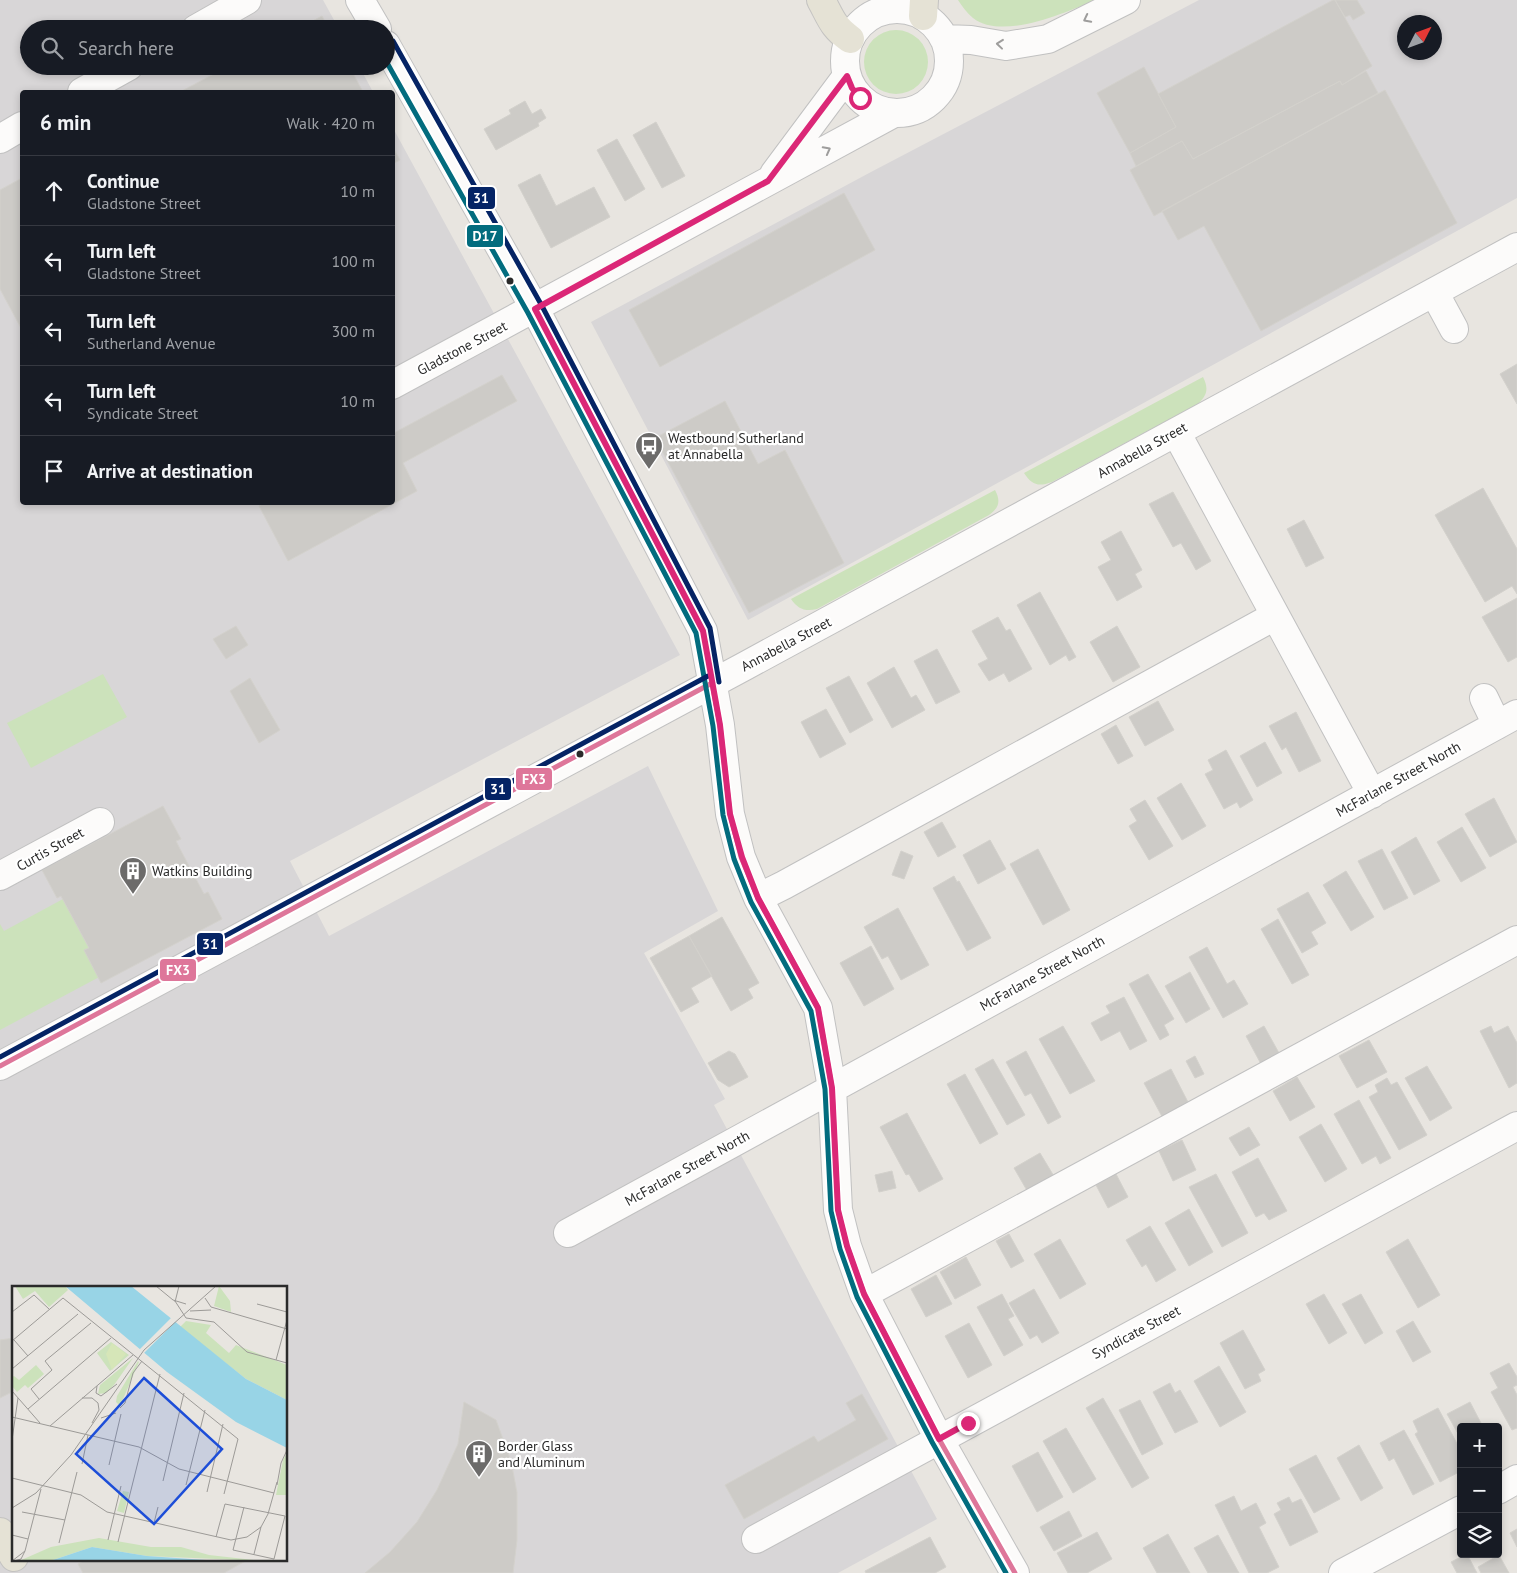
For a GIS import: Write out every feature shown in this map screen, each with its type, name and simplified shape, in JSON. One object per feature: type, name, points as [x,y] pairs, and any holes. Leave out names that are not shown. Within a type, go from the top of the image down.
[{"type":"main road","points":[[821,0],[830,20],[850,39]]},
{"type":"street","points":[[212,20],[247,0]]},
{"type":"street","points":[[360,0],[372,20]]},
{"type":"street","points":[[944,39],[971,40],[1006,46],[1048,39],[1126,0]]},
{"type":"street","name":"Gladstone Street","points":[[923,8],[944,39],[948,50],[948,74],[936,95],[928,104],[917,110],[906,113],[894,113],[881,111],[870,106],[852,88],[847,76],[845,57],[850,39],[856,28],[876,14],[887,10],[923,8]]},
{"type":"street","points":[[395,61],[535,309],[703,631],[720,725],[730,814],[742,857],[758,898],[818,1008],[832,1088],[838,1210],[847,1246],[864,1294],[939,1439],[1015,1573]]},
{"type":"street","points":[[86,90],[113,75]]},
{"type":"street","name":"Gladstone Street","points":[[768,181],[847,76]]},
{"type":"street","name":"Gladstone Street","points":[[395,383],[894,113]]},
{"type":"street","points":[[0,139],[20,127]]},
{"type":"street","name":"Annabella Street","points":[[0,1066],[1517,247]]},
{"type":"street","points":[[1434,292],[1454,329]]},
{"type":"street","points":[[1176,432],[1372,794]]},
{"type":"street","points":[[758,898],[1275,616]]},
{"type":"street","points":[[1484,698],[1507,720]]},
{"type":"street","name":"McFarlane Street North","points":[[568,1233],[1507,720]]},
{"type":"street","name":"Curtis Street","points":[[0,876],[100,822]]},
{"type":"street","points":[[864,1294],[1517,940]]},
{"type":"street","name":"Syndicate Street","points":[[756,1539],[1517,1126]]},
{"type":"street","points":[[1502,1488],[1517,1479]]},
{"type":"street","points":[[1343,1573],[1457,1512]]},
{"type":"shaded area","points":[[0,0],[323,0],[334,20],[20,20],[20,75],[364,75],[372,90],[20,90],[20,505],[395,505],[395,132],[680,655],[290,861],[329,936],[648,766],[718,911],[644,953],[725,1099],[714,1105],[937,1519],[838,1573],[0,1573]]},
{"type":"shaded area","points":[[1199,0],[1517,0],[1517,198],[748,620],[591,322],[871,172]]},
{"type":"green space","points":[[958,0],[1096,0],[1052,17],[1017,26],[1001,27],[986,24],[973,18]]},
{"type":"green space","points":[[896,30],[914,36],[922,44],[928,62],[922,80],[914,88],[896,94],[878,88],[870,80],[864,62],[870,44],[878,36]]},
{"type":"green space","points":[[1203,377],[1206,392],[1198,404],[1052,482],[1039,485],[1030,480],[1024,473]]},
{"type":"green space","points":[[995,490],[998,504],[989,515],[817,609],[802,609],[791,599]]},
{"type":"green space","points":[[103,674],[127,717],[31,768],[7,723]]},
{"type":"green space","points":[[63,899],[103,975],[0,1030],[0,924],[4,931]]},
{"type":"building","points":[[1335,0],[1372,66],[1342,85],[1340,81],[1193,159],[1182,141],[1136,166],[1130,153],[1176,127],[1158,94]]},
{"type":"building","points":[[1335,0],[1357,0],[1365,13],[1353,20],[1350,15],[1345,17]]},
{"type":"building","points":[[322,16],[324,20],[315,20]]},
{"type":"building","points":[[1144,67],[1176,127],[1130,153],[1097,93]]},
{"type":"building","points":[[1366,71],[1378,93],[1154,216],[1130,170],[1182,141],[1193,159],[1340,81],[1342,85]]},
{"type":"building","points":[[212,75],[354,75],[362,90],[184,90]]},
{"type":"building","points":[[1385,90],[1457,223],[1261,331],[1204,226],[1178,240],[1162,211]]},
{"type":"building","points":[[525,101],[532,114],[541,109],[546,118],[538,123],[539,126],[496,150],[484,129],[511,114],[509,110]]},
{"type":"building","points":[[656,122],[685,176],[662,188],[633,135]]},
{"type":"building","points":[[617,139],[645,189],[625,201],[597,150]]},
{"type":"building","points":[[395,151],[400,160],[395,162]]},
{"type":"building","points":[[540,174],[556,206],[594,187],[610,217],[551,248],[518,185]]},
{"type":"building","points":[[20,179],[20,326],[0,289],[0,190]]},
{"type":"building","points":[[844,193],[875,250],[660,367],[629,310]]},
{"type":"building","points":[[1517,364],[1517,404],[1500,374]]},
{"type":"building","points":[[502,375],[517,401],[403,463],[417,491],[395,503],[395,432]]},
{"type":"building","points":[[725,401],[758,464],[785,450],[844,563],[749,613],[655,438]]},
{"type":"building","points":[[1483,488],[1517,549],[1517,594],[1512,586],[1485,602],[1435,515]]},
{"type":"building","points":[[1173,492],[1211,561],[1196,570],[1181,543],[1173,547],[1149,504]]},
{"type":"building","points":[[261,505],[391,505],[288,561],[259,506]]},
{"type":"building","points":[[1304,520],[1324,558],[1306,567],[1287,529]]},
{"type":"building","points":[[1121,531],[1142,570],[1135,574],[1142,587],[1117,601],[1098,567],[1111,560],[1101,542]]},
{"type":"building","points":[[1040,592],[1076,657],[1069,661],[1066,655],[1050,665],[1017,605]]},
{"type":"building","points":[[1517,598],[1517,657],[1508,662],[1482,617]]},
{"type":"building","points":[[998,617],[1006,631],[1010,629],[1032,669],[1009,682],[1004,673],[989,681],[978,664],[988,659],[972,631]]},
{"type":"building","points":[[236,626],[248,645],[226,659],[213,639]]},
{"type":"building","points":[[1117,626],[1140,667],[1113,682],[1090,642]]},
{"type":"building","points":[[937,649],[960,692],[936,704],[914,661]]},
{"type":"building","points":[[894,667],[911,698],[916,695],[925,710],[892,728],[867,683]]},
{"type":"building","points":[[849,676],[873,720],[850,733],[826,688]]},
{"type":"building","points":[[250,678],[280,730],[259,743],[230,691]]},
{"type":"building","points":[[1158,701],[1174,730],[1145,746],[1129,717]]},
{"type":"building","points":[[826,709],[846,744],[820,758],[801,722]]},
{"type":"building","points":[[1296,712],[1321,761],[1299,772],[1286,747],[1282,750],[1269,726]]},
{"type":"building","points":[[1116,725],[1133,756],[1118,764],[1101,734]]},
{"type":"building","points":[[1265,742],[1282,773],[1257,787],[1240,756]]},
{"type":"building","points":[[1226,750],[1253,800],[1240,808],[1237,802],[1224,809],[1205,774],[1213,770],[1208,760]]},
{"type":"building","points":[[1181,783],[1206,826],[1182,840],[1157,798]]},
{"type":"building","points":[[1494,798],[1517,842],[1490,857],[1465,814]]},
{"type":"building","points":[[1145,800],[1173,846],[1149,860],[1129,826],[1137,821],[1130,809]]},
{"type":"building","name":"Watkins Building","points":[[163,806],[181,839],[176,841],[180,849],[204,894],[208,892],[222,919],[101,983],[84,950],[89,948],[61,896],[57,898],[42,870]]},
{"type":"building","points":[[942,822],[956,847],[938,857],[924,832]]},
{"type":"building","points":[[1462,827],[1486,868],[1461,882],[1437,842]]},
{"type":"building","points":[[1416,837],[1440,881],[1414,895],[1391,852]]},
{"type":"building","points":[[990,840],[1006,869],[978,884],[963,855]]},
{"type":"building","points":[[1038,849],[1070,910],[1043,925],[1010,864]]},
{"type":"building","points":[[1382,849],[1408,898],[1384,910],[1358,861]]},
{"type":"building","points":[[901,851],[913,856],[904,879],[892,875]]},
{"type":"building","points":[[1346,871],[1374,917],[1351,931],[1323,885]]},
{"type":"building","points":[[954,876],[957,882],[959,881],[991,938],[967,951],[933,888]]},
{"type":"building","points":[[1308,892],[1326,923],[1311,932],[1318,944],[1302,953],[1277,909]]},
{"type":"building","points":[[898,908],[929,965],[901,980],[888,956],[882,959],[864,927]]},
{"type":"building","points":[[722,917],[759,983],[748,989],[753,998],[731,1011],[689,936]]},
{"type":"building","points":[[1278,919],[1309,975],[1292,984],[1261,929]]},
{"type":"building","points":[[689,936],[712,976],[691,988],[699,1002],[681,1012],[650,958]]},
{"type":"building","points":[[871,946],[894,989],[864,1006],[840,963]]},
{"type":"building","points":[[1207,947],[1227,984],[1234,980],[1248,1004],[1223,1018],[1189,957]]},
{"type":"building","points":[[1190,972],[1210,1009],[1186,1023],[1165,986]]},
{"type":"building","points":[[1148,974],[1174,1019],[1164,1025],[1169,1035],[1160,1040],[1129,984]]},
{"type":"building","points":[[1124,997],[1147,1041],[1130,1050],[1120,1031],[1101,1041],[1091,1023],[1110,1013],[1106,1006]]},
{"type":"building","points":[[1063,1026],[1095,1081],[1070,1094],[1039,1039]]},
{"type":"building","points":[[1264,1026],[1279,1053],[1261,1064],[1246,1036]]},
{"type":"building","points":[[1491,1026],[1494,1033],[1508,1026],[1517,1043],[1517,1083],[1509,1088],[1480,1031]]},
{"type":"building","points":[[1369,1040],[1387,1072],[1357,1088],[1339,1056]]},
{"type":"building","points":[[729,1051],[735,1054],[748,1077],[729,1087],[718,1080],[708,1063]]},
{"type":"building","points":[[1026,1051],[1061,1117],[1048,1124],[1031,1093],[1025,1096],[1006,1062]]},
{"type":"building","points":[[1195,1056],[1204,1074],[1195,1078],[1186,1061]]},
{"type":"building","points":[[993,1059],[1025,1115],[1007,1125],[975,1069]]},
{"type":"building","points":[[1427,1066],[1452,1108],[1430,1121],[1405,1078]]},
{"type":"building","points":[[1171,1069],[1191,1108],[1165,1122],[1144,1083]]},
{"type":"building","points":[[965,1074],[998,1134],[980,1144],[947,1084]]},
{"type":"building","points":[[1297,1077],[1315,1107],[1290,1121],[1273,1091]]},
{"type":"building","points":[[1387,1078],[1391,1085],[1397,1082],[1427,1135],[1399,1150],[1369,1097],[1378,1092],[1375,1085]]},
{"type":"building","points":[[1359,1100],[1391,1158],[1380,1164],[1376,1156],[1362,1164],[1334,1114]]},
{"type":"building","points":[[907,1113],[943,1179],[919,1192],[909,1174],[906,1175],[880,1127]]},
{"type":"building","points":[[1321,1124],[1347,1169],[1325,1182],[1299,1137]]},
{"type":"building","points":[[1249,1127],[1260,1145],[1240,1156],[1229,1138]]},
{"type":"building","points":[[1182,1140],[1196,1170],[1173,1181],[1159,1151]]},
{"type":"building","points":[[1040,1153],[1055,1178],[1029,1194],[1014,1168]]},
{"type":"building","points":[[1258,1158],[1287,1211],[1269,1220],[1264,1213],[1256,1217],[1232,1172]]},
{"type":"building","points":[[892,1171],[896,1188],[879,1192],[875,1175]]},
{"type":"building","points":[[1116,1174],[1128,1197],[1108,1208],[1096,1185]]},
{"type":"building","points":[[1216,1174],[1248,1233],[1222,1247],[1189,1187]]},
{"type":"building","points":[[1189,1209],[1213,1252],[1189,1266],[1165,1223]]},
{"type":"building","points":[[1150,1226],[1176,1270],[1156,1282],[1146,1264],[1142,1267],[1126,1240]]},
{"type":"building","points":[[1009,1234],[1024,1261],[1011,1268],[996,1241]]},
{"type":"building","points":[[1060,1239],[1086,1284],[1060,1299],[1034,1254]]},
{"type":"building","points":[[1408,1239],[1440,1295],[1418,1308],[1386,1252]]},
{"type":"building","points":[[966,1257],[981,1285],[955,1299],[940,1272]]},
{"type":"building","points":[[936,1275],[952,1304],[926,1317],[911,1289]]},
{"type":"building","points":[[1034,1289],[1059,1333],[1042,1343],[1037,1335],[1030,1339],[1009,1303]]},
{"type":"building","points":[[1002,1294],[1014,1316],[1008,1319],[1023,1345],[1004,1356],[977,1307]]},
{"type":"building","points":[[1324,1294],[1347,1333],[1329,1344],[1306,1304]]},
{"type":"building","points":[[1361,1294],[1383,1333],[1365,1344],[1342,1304]]},
{"type":"building","points":[[1413,1321],[1431,1352],[1413,1362],[1396,1331]]},
{"type":"building","points":[[969,1323],[992,1365],[968,1378],[945,1336]]},
{"type":"building","points":[[1243,1330],[1265,1370],[1258,1374],[1261,1381],[1245,1389],[1220,1343]]},
{"type":"building","points":[[12,1338],[12,1392],[0,1398],[0,1340]]},
{"type":"building","points":[[1509,1363],[1517,1377],[1517,1385],[1513,1387],[1517,1395],[1517,1428],[1512,1430],[1491,1392],[1498,1388],[1490,1373]]},
{"type":"building","points":[[1219,1366],[1246,1412],[1220,1427],[1194,1381]]},
{"type":"building","points":[[1170,1383],[1175,1393],[1180,1390],[1198,1422],[1175,1433],[1153,1392]]},
{"type":"building","points":[[862,1394],[888,1439],[744,1519],[725,1485],[814,1436],[818,1442],[856,1420],[846,1403]]},
{"type":"building","points":[[1103,1398],[1149,1478],[1132,1488],[1086,1408]]},
{"type":"building","points":[[1140,1400],[1163,1444],[1142,1455],[1119,1410]]},
{"type":"building","name":"Border Glass and Aluminum","points":[[464,1402],[496,1420],[511,1461],[517,1493],[517,1540],[513,1573],[365,1573],[390,1552],[417,1522],[437,1490],[458,1444]]},
{"type":"building","points":[[1470,1402],[1481,1423],[1457,1423],[1457,1432],[1447,1414]]},
{"type":"building","points":[[1438,1408],[1457,1444],[1457,1473],[1440,1482],[1415,1434],[1418,1432],[1413,1421]]},
{"type":"building","points":[[1066,1428],[1096,1479],[1073,1493],[1043,1441]]},
{"type":"building","points":[[1404,1430],[1434,1484],[1413,1495],[1394,1458],[1389,1461],[1380,1443]]},
{"type":"building","points":[[1359,1445],[1383,1488],[1361,1501],[1337,1458]]},
{"type":"building","points":[[1038,1452],[1063,1497],[1037,1512],[1012,1466]]},
{"type":"building","points":[[1316,1455],[1340,1499],[1314,1513],[1289,1469]]},
{"type":"building","points":[[1234,1496],[1241,1511],[1256,1503],[1266,1523],[1259,1527],[1279,1567],[1267,1573],[1249,1573],[1215,1505]]},
{"type":"building","points":[[1289,1497],[1292,1503],[1301,1499],[1318,1532],[1290,1546],[1274,1514],[1281,1510],[1277,1503]]},
{"type":"building","points":[[1069,1511],[1082,1536],[1054,1551],[1040,1527]]},
{"type":"building","points":[[1517,1529],[1517,1547],[1510,1533]]},
{"type":"building","points":[[1097,1532],[1112,1559],[1087,1573],[1068,1573],[1057,1553]]},
{"type":"building","points":[[1168,1534],[1190,1573],[1157,1573],[1143,1548]]},
{"type":"building","points":[[1218,1535],[1239,1573],[1208,1573],[1194,1548]]},
{"type":"building","points":[[930,1537],[946,1567],[935,1573],[866,1573],[865,1571]]},
{"type":"building","points":[[1459,1558],[1469,1558],[1477,1573],[1457,1573],[1451,1562]]},
{"type":"building","points":[[1494,1558],[1501,1558],[1509,1573],[1481,1573],[1478,1567]]},
{"type":"building","points":[[85,1560],[247,1560],[224,1573],[83,1573],[78,1564]]},
{"type":"transit line","name":"31","points":[[395,45],[542,306],[710,628],[719,682]]},
{"type":"transit line","name":"D17","points":[[394,75],[528,313],[696,633],[713,726],[723,815],[734,859],[751,902],[811,1011],[825,1089],[831,1211],[840,1249],[857,1297],[932,1442],[1006,1573]]},
{"type":"transit line","name":"31","points":[[0,1057],[708,676]]},
{"type":"transit line","name":"FX3","points":[[712,683],[720,725],[730,814],[741,857],[758,898],[818,1008],[832,1088],[838,1210],[847,1246],[864,1294],[939,1439],[1015,1573]]},
{"type":"transit line","name":"FX3","points":[[0,1066],[712,683]]},
{"type":"place","name":"Westbound Sutherland at Annabella","points":[[649,470]]},
{"type":"place","name":"Watkins Building","points":[[133,895]]},
{"type":"place","name":"Border Glass and Aluminum","points":[[479,1478]]},
{"type":"route","points":[[860,98],[852,88],[847,76],[768,181],[535,309],[703,631],[720,725],[730,814],[742,857],[758,898],[818,1008],[832,1088],[838,1210],[847,1246],[864,1294],[939,1439],[968,1423]]}]
